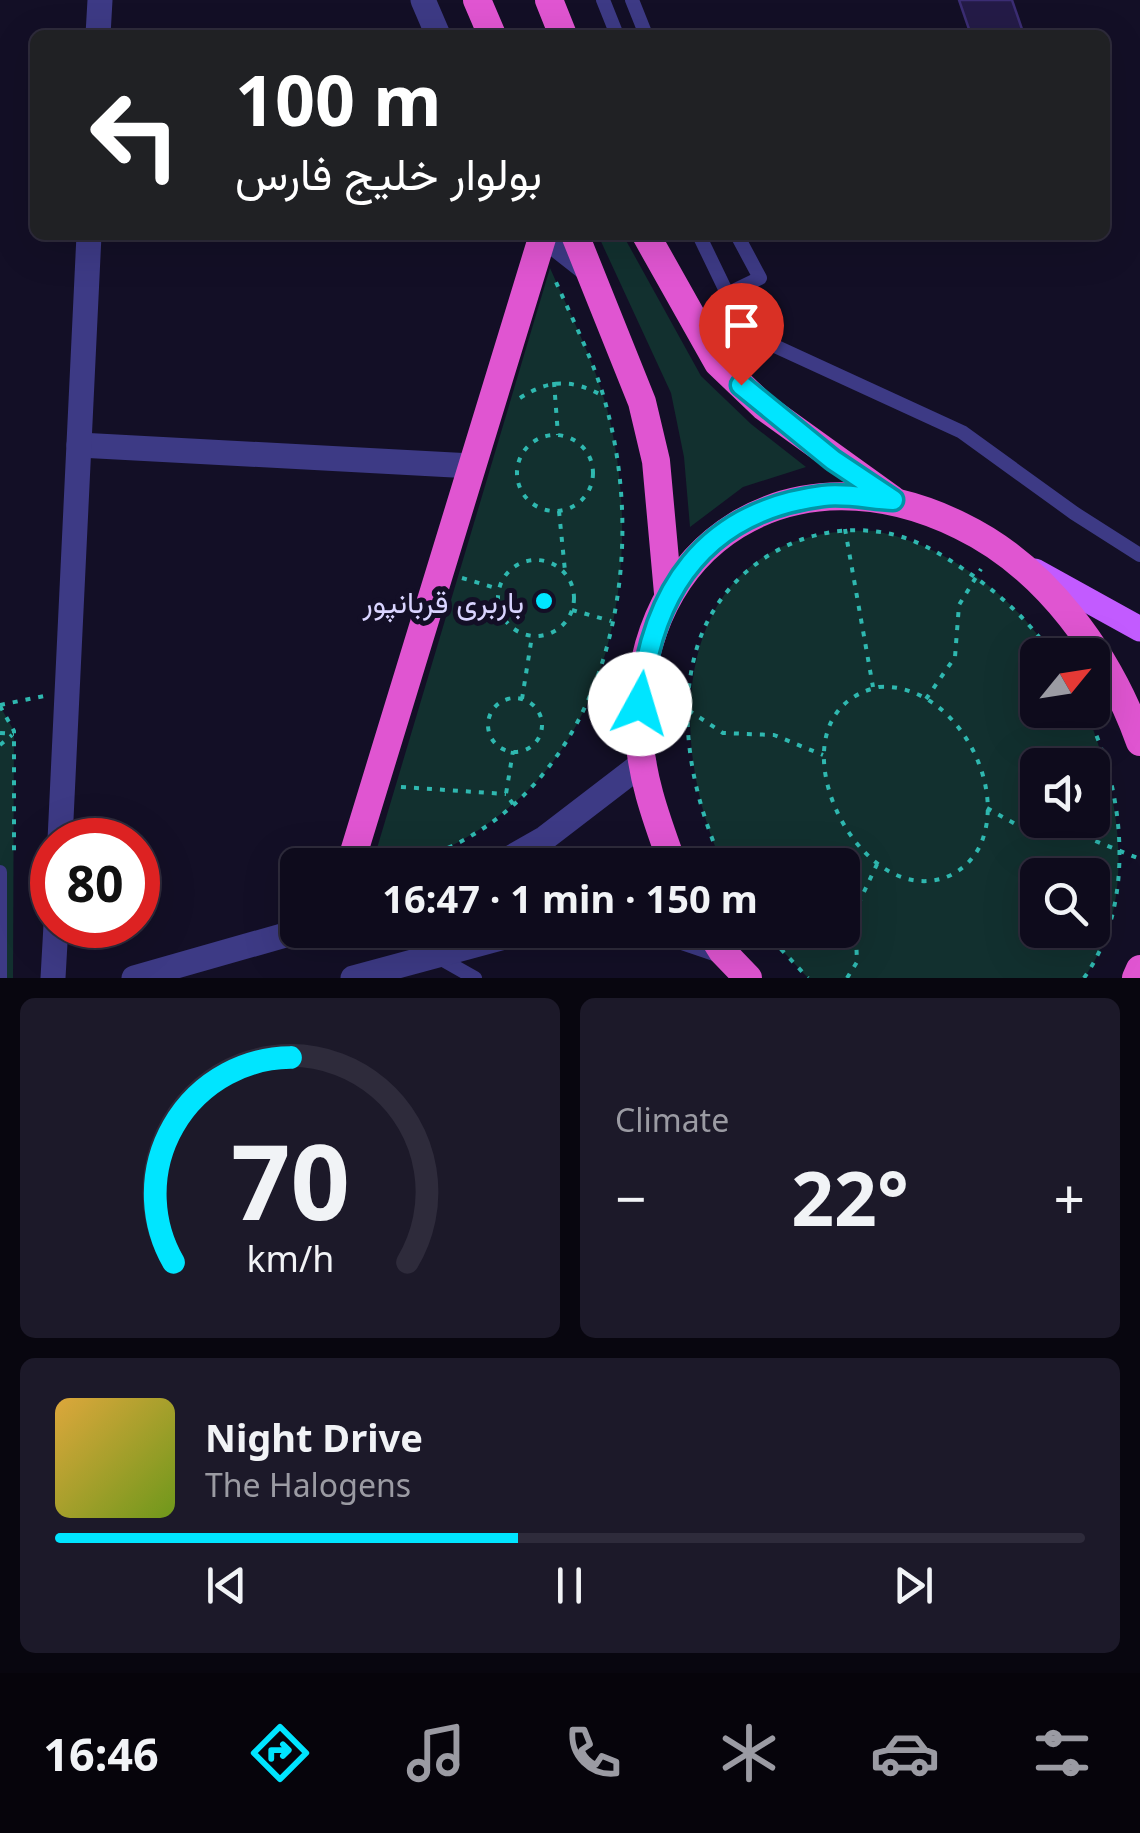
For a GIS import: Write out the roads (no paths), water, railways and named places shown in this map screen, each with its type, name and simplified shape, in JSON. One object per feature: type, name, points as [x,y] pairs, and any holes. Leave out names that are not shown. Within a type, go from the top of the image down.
[{"type":"highway","points":[[477,0],[490,30]]},
{"type":"highway","points":[[549,0],[561,30]]},
{"type":"highway","points":[[355,848],[541,240]]},
{"type":"highway","points":[[578,240],[642,402],[656,461],[668,593]]},
{"type":"highway","points":[[649,240],[718,363],[764,408],[893,500],[962,526],[1026,571],[1081,629],[1125,700],[1140,742]]},
{"type":"highway","points":[[667,848],[651,804],[638,728],[645,655],[668,593],[710,542],[763,509],[826,496],[893,500]]},
{"type":"highway","points":[[723,948],[748,978]]},
{"type":"highway","points":[[1136,978],[1140,969]]},
{"type":"main road","points":[[992,547],[1140,629]]},
{"type":"street","points":[[98,30],[100,0]]},
{"type":"street","points":[[423,0],[436,30]]},
{"type":"street","points":[[61,818],[89,240]]},
{"type":"street","points":[[549,240],[590,272]]},
{"type":"street","points":[[79,446],[472,466]]},
{"type":"street","points":[[528,848],[644,762]]},
{"type":"street","points":[[134,978],[280,936]]},
{"type":"street","points":[[54,978],[55,948]]},
{"type":"street","points":[[353,978],[465,948]]},
{"type":"lane","points":[[603,0],[615,30]]},
{"type":"lane","points":[[632,0],[644,30]]},
{"type":"lane","points":[[701,240],[740,320],[764,342],[962,432],[1140,555]]},
{"type":"lane","points":[[727,294],[760,278],[740,240]]},
{"type":"lane","points":[[0,872],[0,977]]},
{"type":"lane","points":[[435,956],[475,978]]},
{"type":"place","name":"باربری قربانپور","points":[[544,601]]}]
